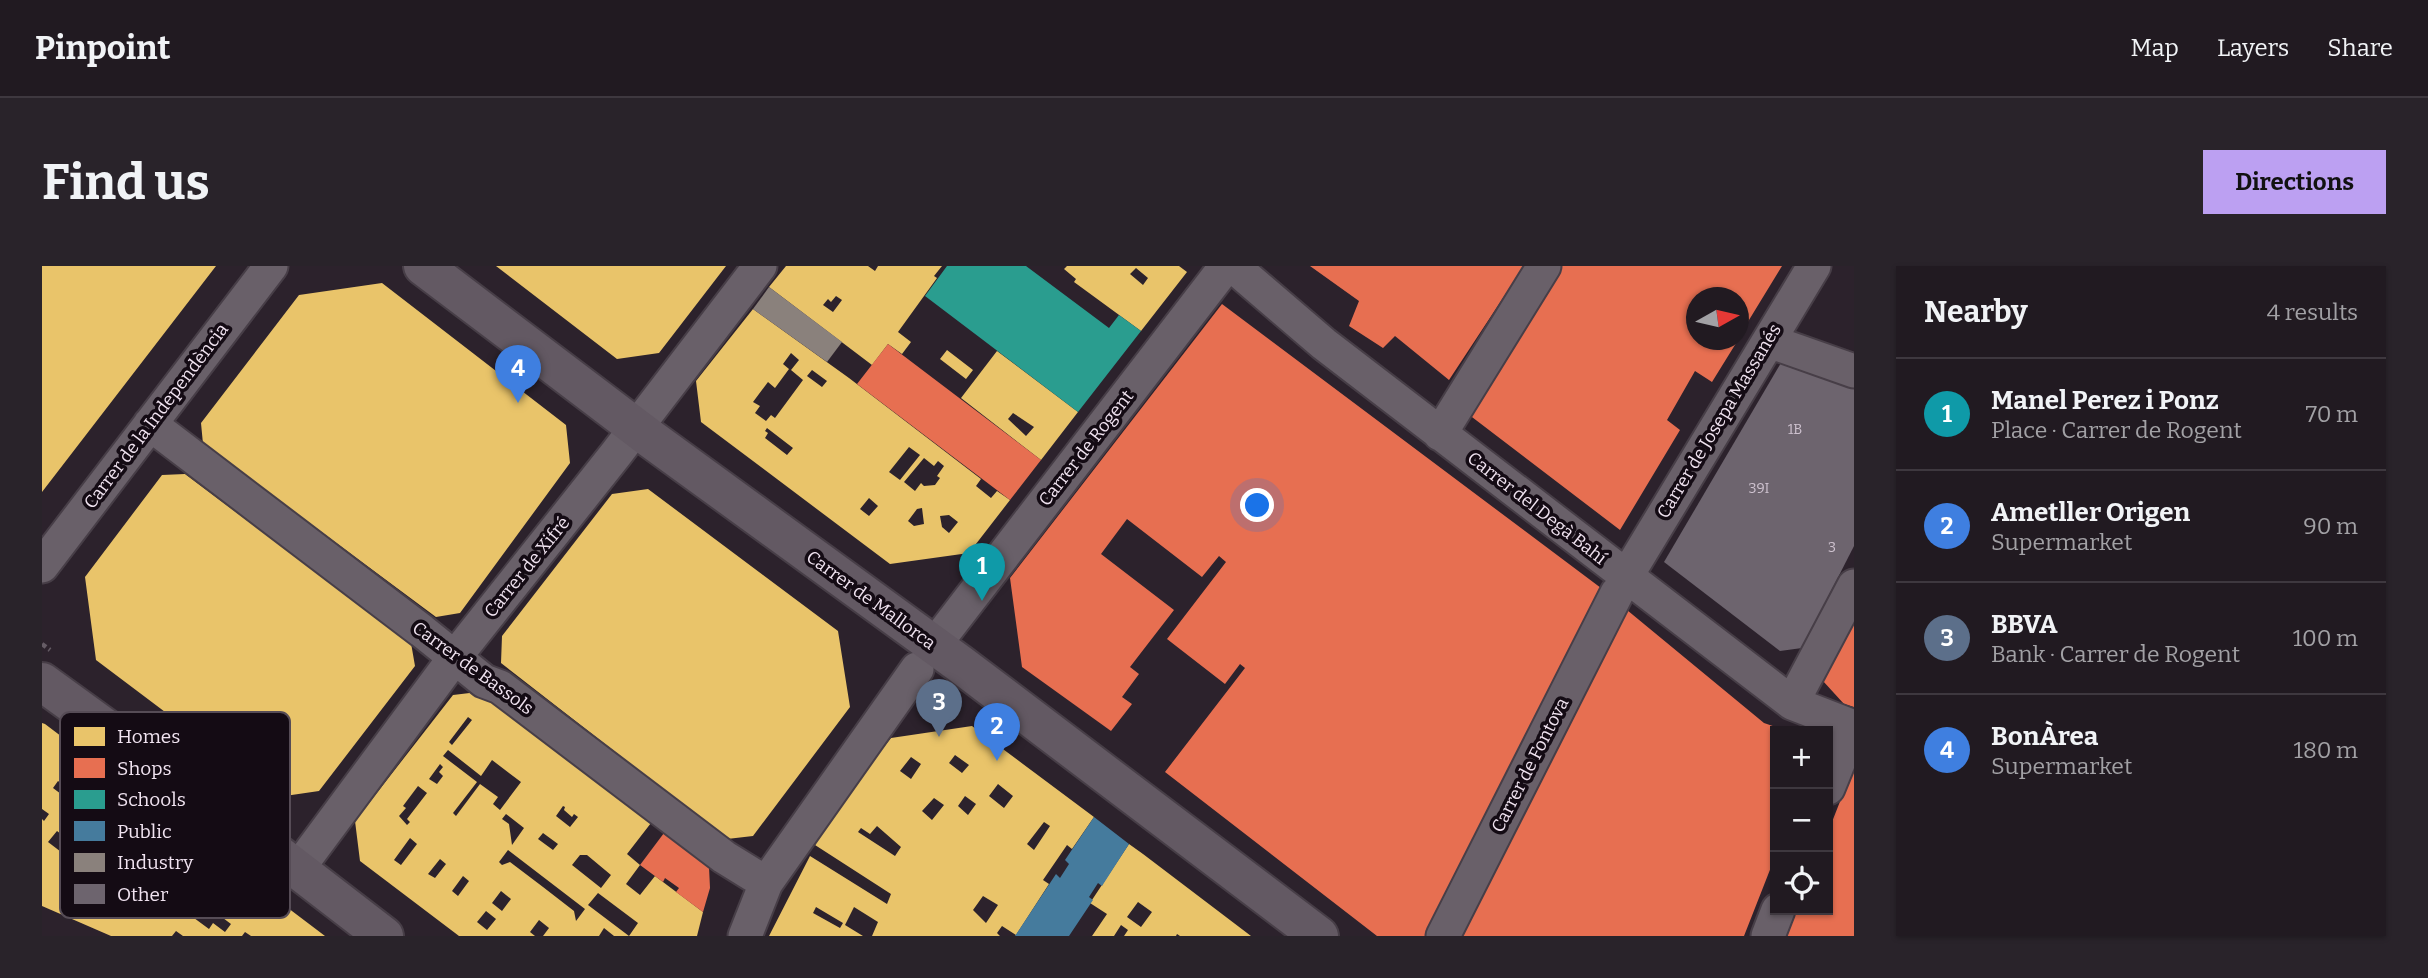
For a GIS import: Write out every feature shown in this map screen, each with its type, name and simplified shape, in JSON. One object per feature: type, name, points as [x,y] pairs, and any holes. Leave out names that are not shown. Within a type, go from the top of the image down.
[{"type":"main road","name":"Carrer de Mallorca","points":[[423,266],[960,664],[1319,936]]},
{"type":"main road","points":[[42,682],[83,712]]},
{"type":"main road","points":[[290,865],[384,936]]},
{"type":"street","name":"Carrer de la Independència","points":[[42,566],[271,266]]},
{"type":"street","name":"Carrer de Xifré","points":[[297,870],[455,657],[760,266]]},
{"type":"street","name":"Carrer de Rogent","points":[[946,630],[1226,266]]},
{"type":"street","name":"Carrer del Degà Bahí","points":[[1233,266],[1324,344],[1440,433],[1621,585],[1792,703],[1853,727]]},
{"type":"street","points":[[1440,433],[1544,266]]},
{"type":"street","name":"Carrer de Josepa Massanés","points":[[1621,585],[1814,266]]},
{"type":"street","points":[[1769,341],[1854,371]]},
{"type":"street","name":"Carrer de Bassols","points":[[150,425],[484,681],[500,687],[724,857],[766,883]]},
{"type":"street","name":"Carrer de Fontova","points":[[1443,936],[1621,585]]},
{"type":"street","points":[[1792,703],[1854,586]]},
{"type":"street","points":[[745,936],[766,883],[917,670]]},
{"type":"street","points":[[1833,776],[1853,727]]},
{"type":"street","points":[[1768,936],[1776,915]]},
{"type":"building: Homes","points":[[42,266],[216,266],[42,492]]},
{"type":"building: Homes","points":[[496,266],[726,266],[659,353],[617,359]]},
{"type":"building: Homes","points":[[786,266],[868,266],[875,271],[878,266],[942,266],[934,276],[937,278],[898,332],[911,342],[902,354],[888,344],[872,365],[769,287]],"holes":[[[836,296],[842,300],[833,312],[823,305]]]},
{"type":"building: Homes","points":[[1067,266],[1179,266],[1187,272],[1141,331],[1074,282],[1076,279],[1064,269]],"holes":[[[1136,268],[1148,278],[1143,285],[1130,274]]]},
{"type":"building: Homes","points":[[382,283],[566,425],[570,463],[460,613],[436,617],[203,444],[201,423],[299,295]]},
{"type":"building: Homes","points":[[753,309],[981,479],[976,486],[991,498],[997,491],[1010,500],[969,553],[890,564],[701,422],[696,381]],"holes":[[[791,353],[799,360],[791,370],[803,380],[775,418],[771,415],[766,421],[755,413],[760,406],[753,402],[768,382],[775,388],[789,369],[783,364]],[[812,370],[827,381],[822,387],[807,376]],[[767,428],[793,448],[787,455],[765,438],[768,433],[765,431]],[[909,447],[920,455],[900,480],[889,472]],[[924,458],[934,466],[938,461],[944,466],[935,485],[924,486],[921,483],[915,491],[904,482]],[[869,498],[878,506],[869,516],[860,509]],[[922,508],[924,524],[914,526],[908,521],[917,509]],[[949,515],[958,522],[949,533],[942,527],[940,516]]]},
{"type":"building: Homes","points":[[947,350],[973,370],[966,379],[940,359]]},
{"type":"building: Homes","points":[[997,351],[1078,412],[1041,460],[961,398]],"holes":[[[1013,413],[1034,427],[1026,436],[1008,419]]]},
{"type":"building: Homes","points":[[185,474],[411,643],[415,666],[319,791],[290,795],[290,712],[165,712],[96,660],[85,577],[162,475]]},
{"type":"building: Homes","points":[[648,489],[838,631],[850,707],[753,836],[727,839],[501,663],[502,636],[612,494]]},
{"type":"building: Homes","points":[[478,692],[651,823],[627,854],[640,865],[626,884],[640,895],[655,876],[703,912],[697,936],[629,936],[614,936],[604,928],[599,936],[543,936],[549,928],[539,920],[530,932],[535,936],[459,936],[360,861],[355,821],[453,695]],"holes":[[[468,717],[472,720],[452,745],[449,742]],[[448,750],[481,776],[492,760],[521,782],[500,810],[493,804],[498,797],[480,784],[456,816],[453,813],[477,782],[443,756]],[[440,764],[443,767],[439,772],[443,776],[437,784],[429,779]],[[418,786],[427,793],[407,819],[410,822],[407,825],[399,816]],[[563,806],[572,817],[574,814],[578,817],[570,827],[556,816]],[[506,814],[524,828],[512,845],[509,824],[502,819]],[[543,833],[558,844],[553,850],[538,839]],[[410,838],[417,844],[401,865],[394,860]],[[508,850],[585,909],[576,921],[574,911],[510,862],[502,865],[499,862]],[[580,855],[587,855],[611,875],[601,888],[572,865]],[[440,859],[446,864],[435,878],[428,874]],[[463,876],[469,881],[458,896],[452,891]],[[501,891],[511,899],[502,911],[492,903]],[[598,893],[638,923],[629,936],[588,905]],[[486,911],[496,919],[487,930],[477,922]]]},
{"type":"building: Homes","points":[[42,723],[60,735],[60,782],[58,781],[53,788],[60,793],[60,833],[57,831],[48,842],[60,851],[60,914],[42,906],[42,819],[44,821],[49,814],[42,809]]},
{"type":"building: Homes","points":[[972,726],[1094,817],[1072,849],[1067,845],[1043,880],[1049,884],[1016,935],[1002,926],[997,933],[1000,936],[872,936],[878,922],[854,907],[845,925],[863,936],[769,936],[810,856],[887,904],[891,894],[815,845],[844,796],[891,738]],"holes":[[[955,755],[969,765],[962,773],[949,763]],[[911,757],[921,764],[911,779],[900,771]],[[998,784],[1013,796],[1004,808],[989,796]],[[965,796],[976,804],[968,815],[958,806]],[[934,798],[944,805],[932,820],[922,811]],[[1044,822],[1050,826],[1034,850],[1027,844]],[[877,826],[901,847],[895,856],[858,832],[861,828],[870,834]],[[983,896],[998,905],[986,923],[973,910]],[[816,907],[843,923],[840,928],[813,913]]]},
{"type":"building: Homes","points":[[1129,844],[1251,936],[1124,936],[1128,930],[1121,925],[1114,936],[1092,936],[1107,914],[1090,903]],"holes":[[[1138,902],[1152,912],[1141,927],[1127,917]]]},
{"type":"building: Homes","points":[[290,910],[325,936],[251,936],[245,932],[242,936],[183,936],[176,931],[172,936],[111,936],[70,918],[194,918],[209,929],[213,923],[225,932],[231,924],[223,918],[290,918]]},
{"type":"building: Shops","points":[[1310,266],[1524,266],[1449,380],[1395,336],[1383,348],[1349,326],[1359,301]]},
{"type":"building: Shops","points":[[1558,266],[1782,266],[1749,320],[1749,287],[1686,287],[1686,350],[1732,350],[1712,382],[1695,371],[1667,420],[1680,430],[1620,530],[1468,414]]},
{"type":"building: Shops","points":[[1222,304],[1609,594],[1435,936],[1377,936],[1165,772],[1245,668],[1240,664],[1225,684],[1167,639],[1226,562],[1219,556],[1202,577],[1127,519],[1101,554],[1174,610],[1130,667],[1139,674],[1122,697],[1132,704],[1111,731],[1022,667],[1010,578]]},
{"type":"building: Shops","points":[[888,344],[1041,460],[1010,500],[857,384]]},
{"type":"building: Shops","points":[[1627,610],[1764,723],[1773,726],[1770,726],[1770,870],[1744,936],[1462,936]]},
{"type":"building: Shops","points":[[1854,619],[1854,707],[1844,704],[1823,681]]},
{"type":"building: Shops","points":[[1854,766],[1854,936],[1787,936],[1795,915],[1833,915],[1833,819]]},
{"type":"building: Shops","points":[[664,833],[709,867],[710,888],[703,912],[676,892],[679,888],[665,878],[663,882],[640,865]]},
{"type":"building: Schools","points":[[947,266],[1026,266],[1109,328],[1119,315],[1141,331],[1078,412],[925,296]]},
{"type":"building: Public","points":[[1094,817],[1129,844],[1102,886],[1098,883],[1089,897],[1093,900],[1069,936],[1015,936],[1056,874],[1060,878],[1069,864],[1065,860]]},
{"type":"building: Industry","points":[[769,287],[842,342],[827,362],[753,309]]},
{"type":"building: Other","points":[[1785,356],[1854,385],[1854,546],[1802,648],[1780,651],[1664,562]]},
{"type":"place","name":"BonÀrea","points":[[518,403]]},
{"type":"place","name":"Manel Perez i Ponz","points":[[982,601]]},
{"type":"place","name":"BBVA","points":[[939,737]]},
{"type":"place","name":"Ametller Origen","points":[[997,761]]}]
